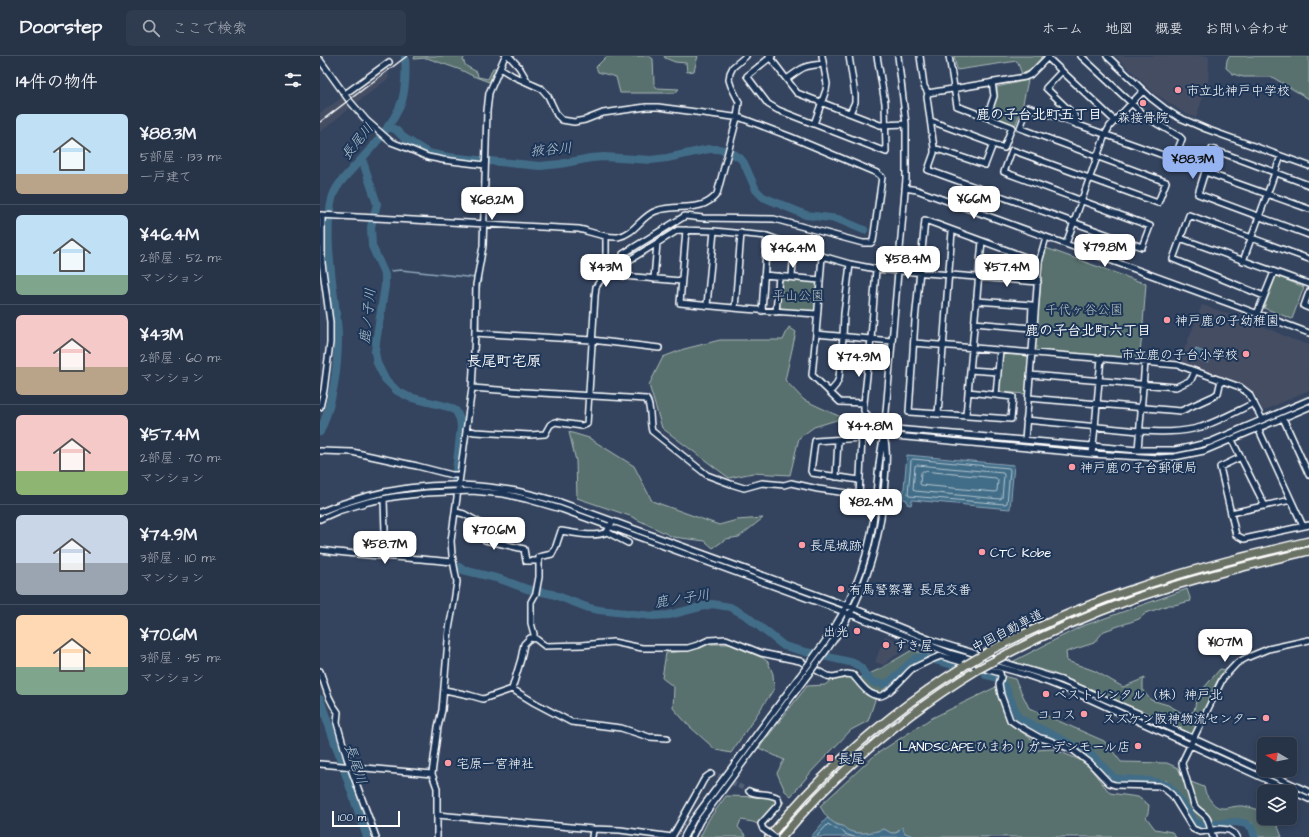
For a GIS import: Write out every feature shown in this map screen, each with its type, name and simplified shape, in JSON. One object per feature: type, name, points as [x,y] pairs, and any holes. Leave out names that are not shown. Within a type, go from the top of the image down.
[{"type":"highway","name":"中国自動車道","points":[[769,837],[810,790],[874,731],[911,702],[964,666],[991,650],[1060,617],[1132,589],[1214,564],[1309,540]]},
{"type":"highway","name":"中国自動車道","points":[[782,837],[823,791],[880,739],[927,702],[977,670],[1062,627],[1133,599],[1215,574],[1309,550]]},
{"type":"street","points":[[437,837],[437,788],[432,774],[438,727],[445,690],[449,629],[457,582],[451,541],[459,484],[457,475],[466,430],[472,388],[476,282],[483,246],[487,111],[489,93],[505,56]]},
{"type":"street","points":[[509,56],[519,67],[529,83]]},
{"type":"street","points":[[320,407],[325,383],[330,343],[330,316],[322,264],[321,215],[579,229],[606,236],[617,237],[631,232],[642,220],[654,212],[666,208],[703,205],[712,201],[717,194],[721,184],[737,118],[739,102],[729,80],[730,73],[733,67],[746,56]]},
{"type":"street","points":[[814,124],[826,90],[822,56]]},
{"type":"street","points":[[849,56],[855,95],[855,102],[850,113]]},
{"type":"street","points":[[877,56],[885,103],[886,124],[886,152],[772,107],[768,104],[747,76],[770,57],[797,93],[880,124],[886,124],[906,124]]},
{"type":"street","points":[[692,837],[702,818],[802,679],[844,612],[864,562],[872,524],[881,448],[884,435],[905,188],[906,124],[898,56]]},
{"type":"street","points":[[920,56],[924,86],[928,93],[927,97],[934,148],[934,153],[928,170],[1073,223],[1142,246],[1150,226],[1004,172],[1012,150],[1158,203],[1166,182],[1020,128],[1028,107],[1174,159],[1182,139],[1151,120],[1080,56]]},
{"type":"street","points":[[931,121],[1004,148],[1012,127],[957,106],[949,56]]},
{"type":"street","points":[[1106,56],[1143,91],[1164,108],[1178,116],[1206,129],[1309,166]]},
{"type":"street","points":[[928,93],[1028,76],[1048,57],[1114,121]]},
{"type":"street","points":[[320,60],[345,94],[367,120],[389,141],[428,158],[485,165]]},
{"type":"street","points":[[345,94],[389,62]]},
{"type":"street","points":[[787,79],[806,66],[823,64]]},
{"type":"street","points":[[500,68],[513,76],[542,89],[548,96],[557,115],[562,120],[585,120],[603,113],[646,107],[658,107],[737,118],[791,137],[882,178],[874,242],[863,243],[774,219],[685,216],[624,254],[623,276],[681,281]]},
{"type":"street","points":[[1062,71],[1046,88],[1074,115],[1076,124]]},
{"type":"street","points":[[987,117],[994,96],[992,82]]},
{"type":"street","points":[[1066,244],[1105,135],[1114,121],[1143,91]]},
{"type":"street","points":[[934,148],[985,165],[993,144]]},
{"type":"street","points":[[1309,185],[1212,149],[1198,194],[1259,215],[1309,235]]},
{"type":"street","points":[[1243,260],[1281,156]]},
{"type":"street","points":[[1205,172],[1309,209]]},
{"type":"street","points":[[905,188],[917,190],[1181,285],[1309,333]]},
{"type":"street","points":[[1264,296],[1173,259],[1189,215],[1309,259]]},
{"type":"street","points":[[968,392],[1013,396],[1011,419],[909,412],[925,220],[1039,262]]},
{"type":"street","points":[[623,264],[678,230],[714,231],[767,236],[822,256],[850,264],[876,269],[1038,282]]},
{"type":"street","points":[[686,230],[680,303],[762,311],[817,314]]},
{"type":"street","points":[[707,305],[714,231]]},
{"type":"street","points":[[938,414],[952,231]]},
{"type":"street","points":[[735,308],[741,233]]},
{"type":"street","points":[[466,430],[474,432],[530,435],[545,434],[550,425],[554,422],[582,426],[587,424],[595,296],[596,287],[603,276],[606,257],[606,236]]},
{"type":"street","points":[[762,311],[767,236]]},
{"type":"street","points":[[1025,440],[1039,262],[1046,237]]},
{"type":"street","points":[[1180,238],[1309,284]]},
{"type":"street","points":[[966,415],[982,241]]},
{"type":"street","points":[[654,279],[657,243]]},
{"type":"street","points":[[792,277],[794,247]]},
{"type":"street","points":[[822,256],[812,375],[840,402],[864,403]]},
{"type":"street","points":[[830,392],[836,385],[839,378],[850,264]]},
{"type":"street","points":[[859,480],[812,473],[811,471],[815,442],[862,438],[867,434],[869,417],[864,411],[864,403],[871,339],[876,269]]},
{"type":"street","points":[[1257,314],[1274,272]]},
{"type":"street","points":[[764,275],[820,280]]},
{"type":"street","points":[[776,312],[779,276]]},
{"type":"street","points":[[1309,292],[1304,306],[1309,308]]},
{"type":"street","points":[[974,323],[1030,328],[1032,305],[976,300]]},
{"type":"street","points":[[475,333],[592,340],[659,348]]},
{"type":"street","points":[[816,334],[892,341]]},
{"type":"street","points":[[914,343],[1178,365],[1240,387],[1249,394],[1262,419]]},
{"type":"street","points":[[996,395],[1000,350]]},
{"type":"street","points":[[1092,454],[1101,358]]},
{"type":"street","points":[[1138,450],[1145,362]]},
{"type":"street","points":[[970,370],[998,372]]},
{"type":"street","points":[[1030,375],[1176,387],[1191,380],[1195,371]]},
{"type":"street","points":[[1028,398],[1180,411],[1214,396],[1218,393],[1222,380]]},
{"type":"street","points":[[472,388],[646,399],[650,404],[652,431],[707,476],[744,488],[762,483],[784,485],[791,483],[818,489],[876,497]]},
{"type":"street","points":[[884,428],[1164,451],[1190,448],[1210,442],[1309,400]]},
{"type":"street","points":[[1026,420],[1140,431],[1179,431],[1200,427],[1254,403]]},
{"type":"street","points":[[884,435],[1092,454],[1159,458],[1174,457],[1204,451],[1309,407]]},
{"type":"street","points":[[1283,418],[1309,475]]},
{"type":"street","points":[[1241,457],[1220,467],[1236,535],[1244,539],[1306,525],[1291,500],[1258,428]]},
{"type":"street","points":[[684,837],[693,820],[802,679],[828,648],[853,608],[867,574],[874,550],[883,502],[887,447],[884,435]]},
{"type":"street","points":[[858,495],[862,438]]},
{"type":"street","points":[[836,477],[838,440]]},
{"type":"street","points":[[1232,440],[1265,506]]},
{"type":"street","points":[[320,451],[352,452],[457,475]]},
{"type":"street","points":[[320,512],[384,492],[428,486],[459,484],[503,488],[560,502],[611,524],[952,654],[1017,672],[1083,696],[1309,799]]},
{"type":"street","points":[[320,519],[338,511],[384,499],[426,493],[458,491],[486,492],[533,501],[611,524],[853,608],[953,648],[1035,671],[1061,680],[1093,693],[1309,792]]},
{"type":"street","points":[[380,556],[385,532],[384,499]]},
{"type":"street","points":[[1231,513],[1291,500]]},
{"type":"street","points":[[456,512],[464,514],[480,524],[485,540],[524,549],[526,561],[539,561]]},
{"type":"street","points":[[611,524],[607,532],[603,534],[584,535],[560,531],[552,554],[539,556],[539,577],[536,593],[531,602],[531,623],[534,638],[545,646],[613,642],[642,648],[688,648],[709,640],[726,639],[762,653],[800,661],[827,676],[833,677],[846,674],[853,675],[865,689],[872,694],[879,696],[883,696],[913,669],[941,656],[1000,673],[1001,677],[999,684],[1001,695],[1010,720],[1017,726],[1040,738],[1073,750],[1090,763],[1109,783],[1115,785],[1159,786],[1165,788],[1172,795],[1193,829],[1200,832],[1220,829],[1229,830],[1236,834],[1237,837]]},
{"type":"street","points":[[607,532],[628,543]]},
{"type":"street","points":[[320,550],[453,562]]},
{"type":"street","points":[[512,689],[524,644],[530,638],[534,638]]},
{"type":"street","points":[[1213,837],[1208,820],[1196,809],[1194,805],[1183,769],[1183,760],[1190,745],[1223,678],[1237,663],[1268,649],[1309,640]]},
{"type":"street","points":[[320,671],[333,706],[338,712],[337,723],[350,767],[376,837]]},
{"type":"street","points":[[445,690],[483,699],[512,689]]},
{"type":"street","points":[[512,689],[571,722],[621,728],[649,738],[667,738]]},
{"type":"street","points":[[320,764],[432,774]]},
{"type":"street","points":[[437,815],[593,829],[620,830],[672,837],[702,785],[705,776],[711,774]]},
{"type":"street","points":[[749,792],[752,794],[763,793],[778,798],[778,806],[761,824],[763,829],[774,837]]},
{"type":"street","points":[[592,837],[593,829]]},
{"type":"shaded area","name":"市立北神戸中学校","points":[[1116,56],[1208,56],[1208,81],[1196,118],[1183,112],[1154,93]]},
{"type":"shaded area","points":[[387,66],[389,78],[355,104],[349,95],[350,92]]},
{"type":"shaded area","points":[[343,97],[352,106],[320,132],[320,113]]},
{"type":"shaded area","name":"市立鹿の子台小学校","points":[[1202,305],[1253,322],[1291,339],[1309,345],[1309,390],[1263,411],[1257,398],[1248,388],[1235,381],[1179,363]]},
{"type":"shaded area","points":[[885,636],[911,646],[890,659],[884,665],[875,662]]},
{"type":"green space","points":[[415,56],[465,56],[463,60],[466,66],[477,72],[478,77],[488,79],[493,68],[496,68],[489,82],[427,58],[414,59]]},
{"type":"green space","points":[[607,56],[649,56],[653,59],[654,84],[657,88],[679,89],[675,93],[620,93],[616,77],[598,72],[596,67]]},
{"type":"green space","points":[[664,56],[698,56],[694,71],[687,72],[686,63],[675,62],[665,58]]},
{"type":"green space","points":[[954,56],[1043,56],[1029,71],[1022,74],[1017,61],[957,70]]},
{"type":"green space","points":[[1229,56],[1309,56],[1309,99],[1272,77],[1243,77],[1233,74],[1226,68]]},
{"type":"green space","points":[[1028,80],[1022,108],[1015,126],[990,117],[997,97],[997,87]]},
{"type":"green space","name":"千代ヶ谷公園","points":[[1046,248],[1146,284],[1139,359],[1035,351],[1042,264]]},
{"type":"green space","points":[[1276,276],[1304,287],[1292,319],[1264,308]]},
{"type":"green space","name":"平山公園","points":[[781,279],[818,281],[816,312],[779,309]]},
{"type":"green space","points":[[789,327],[796,332],[785,380],[804,400],[843,418],[814,427],[799,438],[790,475],[753,473],[729,478],[662,428],[649,385],[663,357],[684,349],[720,340],[783,340]]},
{"type":"green space","points":[[1000,354],[1029,356],[1027,394],[998,392]]},
{"type":"green space","points":[[569,432],[589,438],[634,466],[652,501],[719,525],[737,520],[763,518],[739,537],[726,539],[713,548],[705,541],[673,537],[630,516],[577,498],[576,461]]},
{"type":"green space","points":[[1187,589],[1191,601],[1169,605],[1146,613],[1139,619],[1104,631],[1094,643],[1066,652],[1067,661],[1095,671],[1123,687],[1145,678],[1143,681],[1143,691],[1151,700],[1168,705],[1186,715],[1194,711],[1197,696],[1220,669],[1226,670],[1217,681],[1194,733],[1189,734],[1050,672],[1012,662],[1080,627]]},
{"type":"green space","points":[[706,644],[729,644],[763,658],[768,662],[773,674],[774,689],[731,753],[716,750],[689,726],[673,708],[674,687],[662,678],[666,653],[686,651]]},
{"type":"green space","points":[[912,650],[930,655],[907,668],[876,697],[868,721],[851,730],[812,771],[791,796],[785,791],[777,773],[784,760],[759,748],[807,686],[825,685],[839,673],[853,677],[855,680],[880,669]]},
{"type":"green space","points":[[1003,676],[1015,679],[1029,708],[1104,741],[1121,762],[1167,763],[1178,768],[1184,781],[1204,787],[1207,796],[1218,807],[1226,808],[1243,806],[1257,810],[1257,825],[1277,825],[1282,837],[1259,837],[1252,823],[1242,820],[1213,822],[1198,820],[1167,781],[1114,775],[1091,751],[1020,716],[1009,689],[1003,681]]},
{"type":"green space","points":[[996,687],[1007,721],[1034,741],[1036,750],[1053,749],[1085,762],[1110,793],[1138,797],[1149,805],[1146,817],[1155,829],[1172,832],[1176,837],[915,837],[899,829],[896,833],[891,833],[884,829],[868,833],[851,832],[843,826],[835,824],[827,817],[820,806],[875,755],[930,719]]},
{"type":"green space","points":[[769,793],[784,802],[764,827],[753,822],[741,820],[738,827],[747,837],[700,837],[709,819],[726,796],[763,797]]},
{"type":"water","points":[[1196,349],[1211,355],[1208,363],[1193,357]]},
{"type":"water","points":[[907,455],[1014,465],[1010,509],[912,500],[911,505],[907,504],[907,500],[903,499]]},
{"type":"water","points":[[827,818],[851,832],[868,833],[884,829],[891,833],[896,833],[902,827],[905,833],[915,837],[811,837]]},
{"type":"waterway","name":"長尾川","points":[[320,432],[325,421],[334,386],[338,349],[338,328],[329,241],[330,212],[333,194],[341,182],[368,152],[394,118],[402,101],[404,90],[406,73],[405,56]]},
{"type":"waterway","name":"掖谷川","points":[[388,126],[428,153],[448,157],[540,166],[604,157],[651,160],[709,149],[725,150]]},
{"type":"waterway","name":"掖谷川","points":[[732,153],[740,158],[744,163],[756,190],[763,197],[806,215],[838,219],[864,230]]},
{"type":"waterway","name":"鹿ノ子川","points":[[362,159],[377,204],[371,227],[372,246],[385,275],[385,286],[375,352],[377,363],[385,379],[397,391],[409,397],[449,407],[456,411],[460,419],[461,427],[455,480]]},
{"type":"waterway","points":[[391,271],[401,270],[476,278]]},
{"type":"waterway","points":[[478,295],[481,279],[479,279]]},
{"type":"waterway","points":[[478,301],[479,329]]},
{"type":"waterway","points":[[477,386],[475,381],[478,337]]},
{"type":"waterway","points":[[522,389],[586,393]]},
{"type":"waterway","points":[[592,393],[647,396],[650,398],[652,409]]},
{"type":"waterway","name":"鹿ノ子川","points":[[459,567],[463,570],[500,579],[527,589],[552,594],[589,608],[599,610],[653,616],[669,615],[712,604],[730,607],[745,615],[784,646],[854,663],[861,668],[866,676],[873,682],[882,684],[890,682],[915,659],[923,657],[953,665]]},
{"type":"waterway","name":"鹿ノ子川","points":[[986,675],[997,678],[1002,682],[1019,718],[1091,754],[1114,778],[1150,781],[1164,784],[1170,787],[1195,822],[1204,825],[1236,822],[1247,824],[1252,828],[1255,837]]},
{"type":"waterway","name":"長尾川","points":[[320,699],[367,837]]},
{"type":"tunnel","points":[[711,774],[715,774],[749,791]]},
{"type":"railway","points":[[320,122],[407,56]]},
{"type":"place","name":"市立北神戸中学校","points":[[1178,90]]},
{"type":"place","name":"森接骨院","points":[[1143,103]]},
{"type":"place","name":"神戸鹿の子幼稚園","points":[[1167,320]]},
{"type":"place","name":"市立鹿の子台小学校","points":[[1246,354]]},
{"type":"place","name":"神戸鹿の子台郵便局","points":[[1072,467]]},
{"type":"place","name":"長尾城跡","points":[[802,545]]},
{"type":"place","name":"CTC Kobe","points":[[982,552]]},
{"type":"place","name":"有馬警察署 長尾交番","points":[[841,589]]},
{"type":"place","name":"出光","points":[[857,631]]},
{"type":"place","name":"すき屋","points":[[886,645]]},
{"type":"place","name":"ベストレンタル（株）神戸北","points":[[1046,694]]},
{"type":"place","name":"ココス","points":[[1084,714]]},
{"type":"place","name":"スズケン阪神物流センター","points":[[1266,718]]},
{"type":"place","name":"LANDSCAPEひまわりガーデンモール店","points":[[1138,746]]},
{"type":"place","name":"長尾","points":[[830,758]]},
{"type":"place","name":"宅原一宮神社","points":[[448,763]]},
{"type":"district","name":"鹿の子台北町五丁目","points":[[1039,114]]},
{"type":"district","name":"鹿の子台北町六丁目","points":[[1088,330]]},
{"type":"district","name":"長尾町宅原","points":[[504,361]]}]
